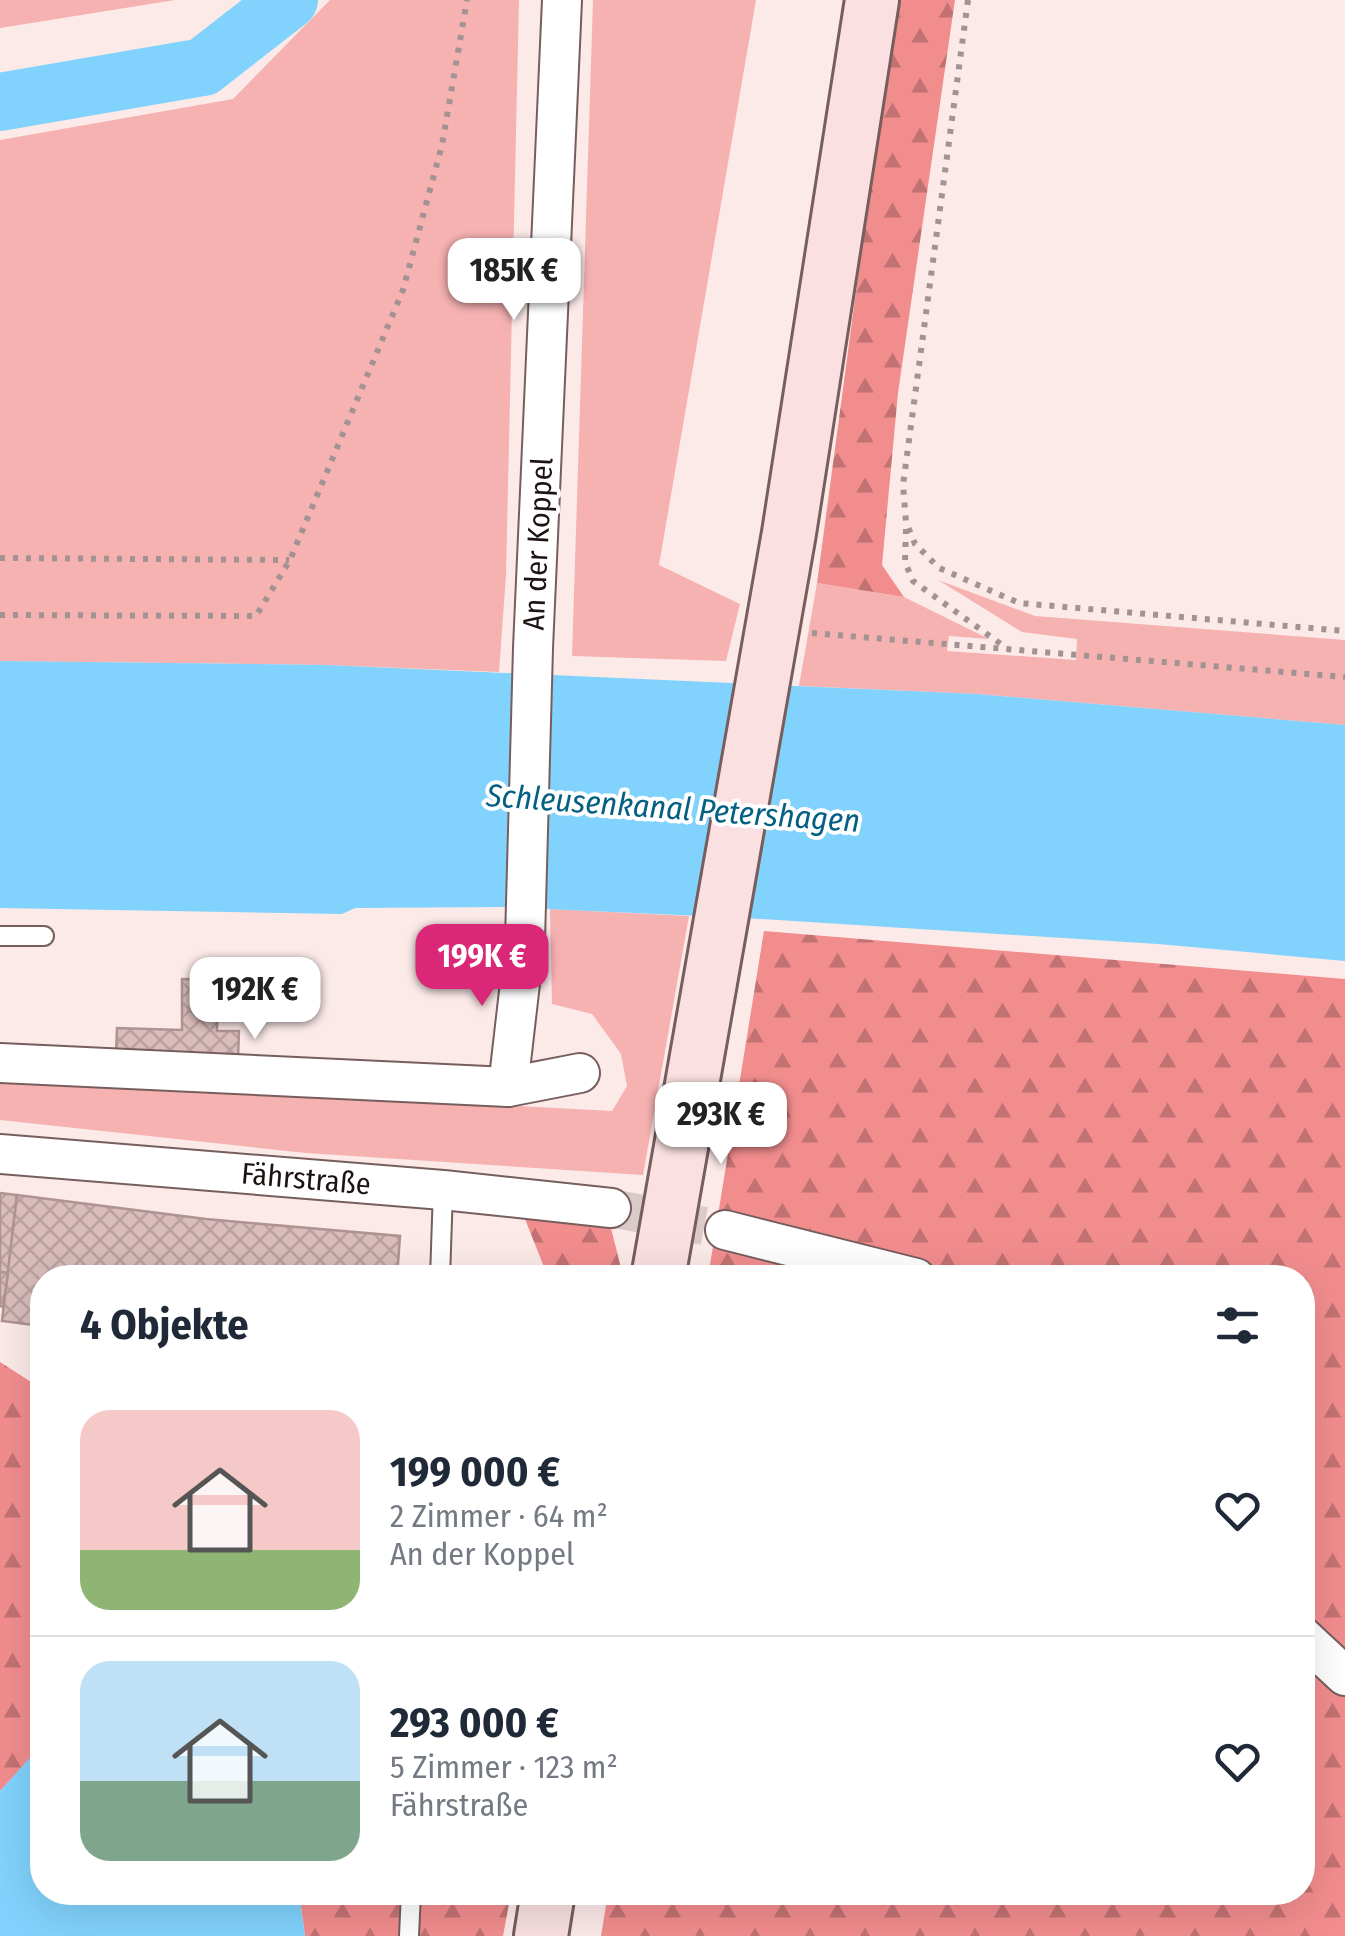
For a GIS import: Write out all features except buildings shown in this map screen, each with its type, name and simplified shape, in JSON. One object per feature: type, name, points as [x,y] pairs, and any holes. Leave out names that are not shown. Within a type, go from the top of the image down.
[{"type":"main road","points":[[660,1265],[784,564],[872,0]]},
{"type":"main road","points":[[540,1936],[546,1905]]},
{"type":"street","name":"An der Koppel","points":[[508,1086],[525,940],[533,648],[562,0]]},
{"type":"street","points":[[0,1063],[508,1086],[580,1072]]},
{"type":"street","name":"Fährstraße","points":[[0,1154],[444,1190],[611,1208]]},
{"type":"street","points":[[724,1230],[864,1265]]},
{"type":"street","points":[[1315,1648],[1345,1676]]},
{"type":"lane","points":[[0,936],[44,936]]},
{"type":"lane","points":[[441,1265],[444,1190]]},
{"type":"lane","points":[[409,1936],[411,1905]]},
{"type":"path","points":[[0,615],[256,616],[290,560],[404,290],[442,145],[467,0]]},
{"type":"path","points":[[968,0],[903,485],[905,562],[913,581],[1006,648]]},
{"type":"path","points":[[906,522],[916,544],[939,568],[1019,603],[1345,631]]},
{"type":"path","points":[[0,558],[290,560]]},
{"type":"path","points":[[806,632],[1345,677]]},
{"type":"shaded area","points":[[0,0],[175,0],[0,28]]},
{"type":"shaded area","points":[[330,0],[519,0],[506,575],[499,672],[328,665],[0,661],[0,140],[233,99]]},
{"type":"shaded area","points":[[593,0],[756,0],[659,565],[740,604],[726,661],[572,656]]},
{"type":"shaded area","points":[[938,580],[1035,616],[1345,640],[1345,725],[977,694],[799,686],[817,583],[904,597],[989,639],[949,636],[947,651],[1076,660],[1077,639],[1022,632]]},
{"type":"shaded area","points":[[550,909],[689,916],[643,1175],[306,1153],[0,1120],[0,1078],[612,1111],[627,1086],[621,1054],[592,1014],[552,1004]]},
{"type":"green space","points":[[895,0],[955,0],[898,393],[882,565],[904,597],[817,583]]},
{"type":"green space","points":[[764,931],[1345,979],[1345,1936],[601,1936],[606,1905],[1315,1905],[1315,1265],[710,1265]]},
{"type":"green space","points":[[523,1214],[610,1224],[620,1265],[543,1265]]},
{"type":"green space","points":[[0,1362],[30,1381],[30,1759],[0,1791]]},
{"type":"green space","points":[[301,1905],[509,1905],[503,1936],[305,1936]]},
{"type":"water","name":"Schleusenkanal Petershagen","points":[[0,661],[328,665],[977,694],[1345,725],[1345,961],[1158,944],[502,907],[355,908],[342,914],[0,908]]},
{"type":"water","points":[[30,1758],[30,1905],[301,1905],[305,1936],[0,1936],[0,1791]]},
{"type":"waterway","points":[[0,102],[203,67],[289,0]]},
{"type":"tunnel","points":[[611,1208],[725,1230]]}]
